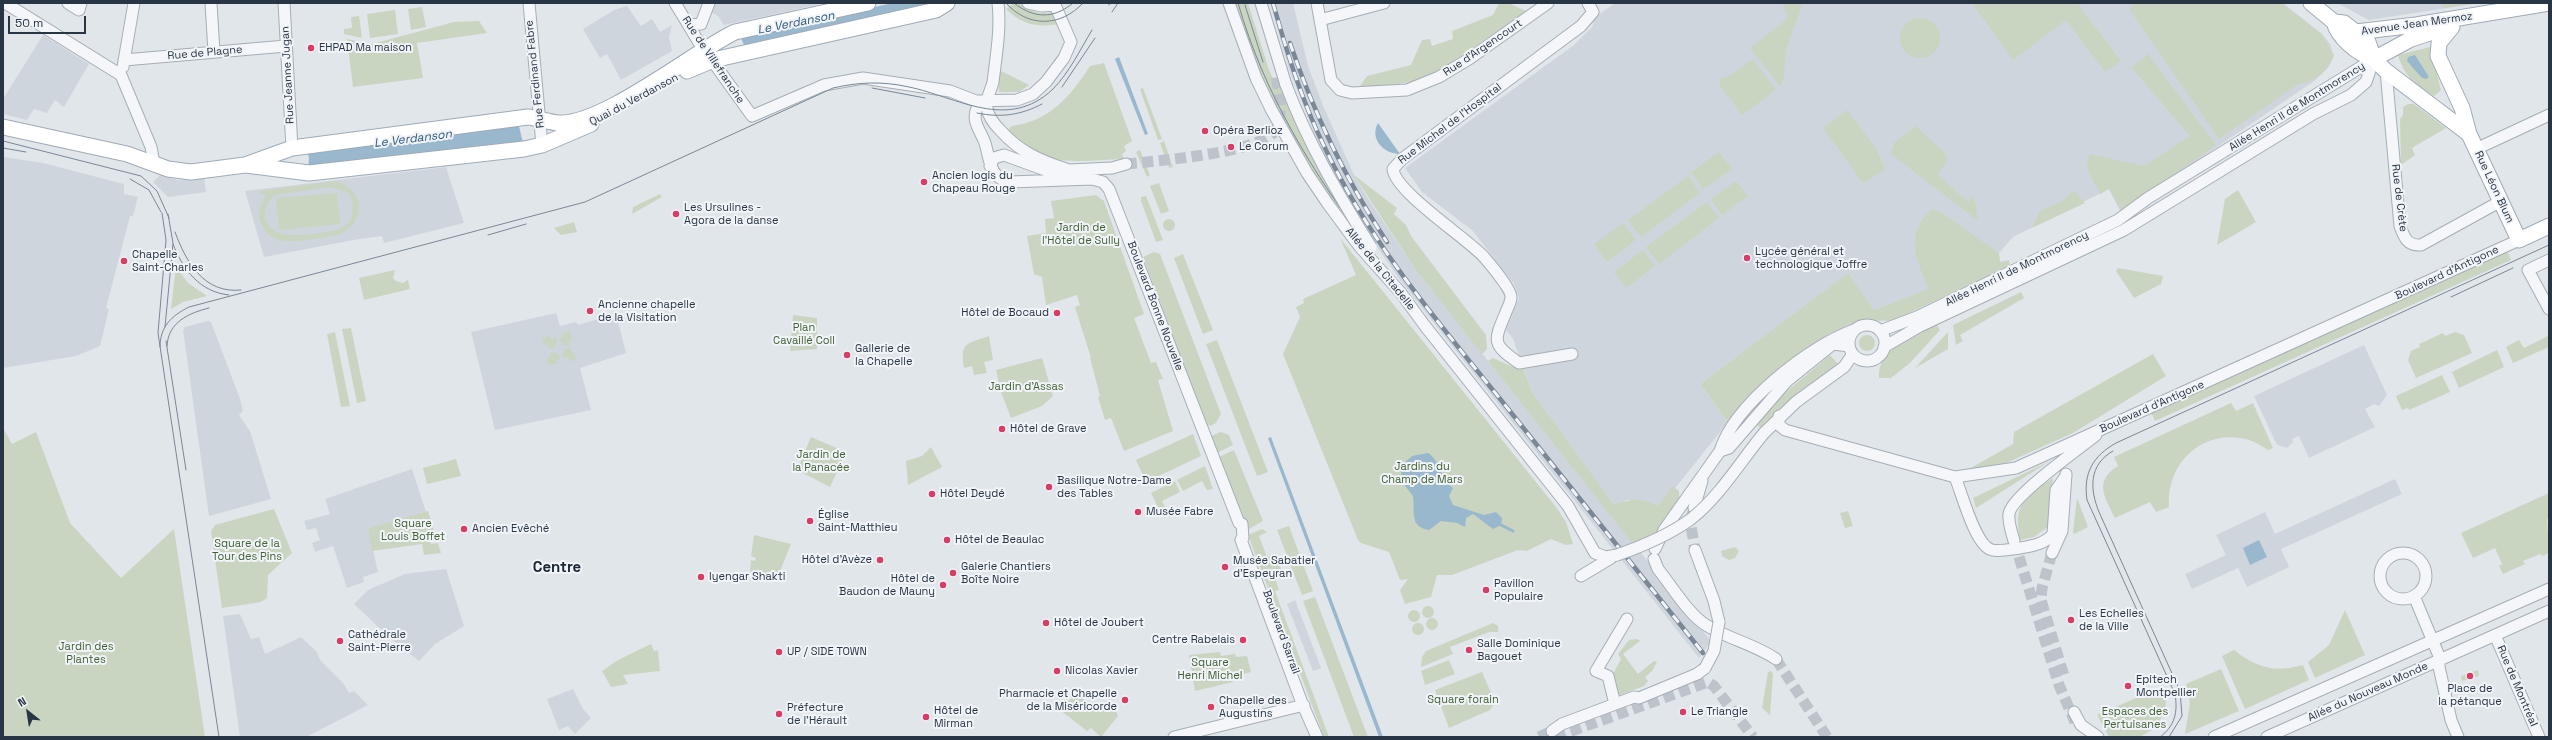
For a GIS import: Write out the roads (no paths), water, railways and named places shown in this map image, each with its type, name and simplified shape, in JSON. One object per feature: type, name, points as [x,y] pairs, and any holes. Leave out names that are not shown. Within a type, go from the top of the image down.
[{"type":"main road","name":"Quai du Verdanson","points":[[245,165],[308,174],[524,149],[542,145],[599,121],[693,68],[709,55],[719,40],[735,32],[868,3]]},
{"type":"main road","name":"Quai du Verdanson","points":[[245,165],[297,147],[517,118],[540,119],[558,123],[599,112],[709,55],[936,10],[947,3]]},
{"type":"main road","name":"Avenue Jean Mermoz","points":[[2311,3],[2334,22],[2337,32],[2366,56],[2374,59],[2411,39],[2452,27],[2478,16]]},
{"type":"main road","name":"Avenue Jean Mermoz","points":[[2356,32],[2478,16],[2549,3]]},
{"type":"main road","name":"Avenue Jean Mermoz","points":[[2334,22],[2344,23],[2356,32],[2371,46],[2374,59]]},
{"type":"main road","name":"Rue Léon Blum","points":[[2452,27],[2439,43],[2438,56],[2462,108],[2469,134],[2519,240]]},
{"type":"main road","name":"Rue Léon Blum","points":[[2374,59],[2386,71],[2469,134]]},
{"type":"main road","points":[[3,127],[127,154],[154,163],[191,172],[245,165]]},
{"type":"main road","points":[[296,172],[291,165],[289,156],[297,147]]},
{"type":"main road","points":[[2519,240],[2549,226]]},
{"type":"street","points":[[5,3],[121,75]]},
{"type":"street","points":[[68,3],[80,6]]},
{"type":"street","points":[[134,3],[121,75],[151,147],[154,163]]},
{"type":"street","points":[[211,3],[214,52]]},
{"type":"street","name":"Rue Jeanne Jugan","points":[[284,3],[286,46],[297,147]]},
{"type":"street","name":"Rue Ferdinand Fabre","points":[[529,3],[542,145]]},
{"type":"street","name":"Rue de Villefranche","points":[[675,3],[752,116],[824,85],[863,78],[950,91],[970,99],[986,101]]},
{"type":"street","points":[[689,25],[701,24],[709,3]]},
{"type":"street","points":[[998,3],[999,26],[992,83],[986,101],[987,109],[994,124],[1013,144],[1032,156],[1066,169]]},
{"type":"street","points":[[990,166],[985,142],[975,118],[977,108],[986,101],[1009,101],[1024,98],[1042,87],[1069,50],[1071,42],[1055,5],[1042,6],[1028,3]]},
{"type":"street","name":"Allée de la Citadelle","points":[[1229,3],[1256,78],[1307,173],[1359,246],[1401,293],[1572,511],[1595,552],[1606,557],[1617,555]]},
{"type":"street","points":[[1254,3],[1276,75]]},
{"type":"street","points":[[1261,3],[1300,121],[1327,175],[1401,293]]},
{"type":"street","name":"Rue d'Argencourt","points":[[1317,3],[1331,80],[1336,88],[1352,94],[1407,90],[1439,77],[1469,60],[1548,3]]},
{"type":"street","points":[[1320,20],[1384,3]]},
{"type":"street","name":"Rue Michel de l'Hospital","points":[[1572,354],[1519,363],[1504,353],[1496,340],[1511,298],[1509,290],[1484,257],[1428,211],[1399,180],[1393,169],[1402,159],[1581,26],[1593,12],[1588,3]]},
{"type":"street","name":"Rue de Plagne","points":[[124,60],[286,46]]},
{"type":"street","name":"Allée Henri II de Montmorency","points":[[1880,331],[1917,317],[2118,220],[2148,198],[2374,59]]},
{"type":"street","name":"Allée Henri II de Montmorency","points":[[1884,347],[1920,326],[2124,230],[2313,114],[2351,95],[2366,82],[2374,59]]},
{"type":"street","name":"Rue de Crète","points":[[2386,71],[2400,226],[2404,237],[2409,243],[2420,245],[2501,201]]},
{"type":"street","points":[[2342,79],[2351,95]]},
{"type":"street","points":[[2476,149],[2549,115]]},
{"type":"street","points":[[990,166],[994,158],[1004,155],[1048,171],[1112,168],[1126,164]]},
{"type":"street","name":"Boulevard Bonne Nouvelle","points":[[990,166],[997,176],[1010,182],[1092,179],[1106,184],[1116,203],[1242,532]]},
{"type":"street","name":"Boulevard d'Antigone","points":[[1782,413],[1779,425],[1785,430],[1954,477],[2016,468],[2519,240]]},
{"type":"street","points":[[2549,260],[2528,270],[2549,310]]},
{"type":"street","points":[[1725,449],[1724,438],[1740,418],[1786,370],[1833,338],[1869,325],[1880,331],[1884,338],[1884,347],[1878,357],[1873,360],[1861,360],[1851,350],[1833,344],[1802,368],[1748,424],[1704,473],[1664,530],[1655,554],[1658,569],[1698,619],[1706,625],[1752,646],[1776,660]]},
{"type":"street","points":[[1580,576],[1594,566],[1653,541],[1690,519],[1724,485],[1764,433],[1782,413],[1844,367],[1851,350],[1854,330]]},
{"type":"street","points":[[2014,541],[2009,514],[2012,504],[2028,489],[2105,427]]},
{"type":"street","points":[[2052,553],[2062,531],[2067,465],[2079,449]]},
{"type":"street","points":[[1694,508],[1704,473]]},
{"type":"street","points":[[1954,477],[1976,534],[1986,547],[1999,551],[2030,546],[2050,538],[2053,534],[2056,490],[2066,476]]},
{"type":"street","name":"Boulevard Sarrail","points":[[1242,532],[1246,539],[1306,701],[1304,705],[1317,737]]},
{"type":"street","points":[[1552,731],[1562,724],[1614,702],[1634,697],[1639,698],[1698,674],[1702,666],[1710,660],[1716,643],[1719,622],[1714,601],[1695,550]]},
{"type":"street","points":[[2393,554],[2411,554],[2424,565],[2425,583],[2414,596],[2396,598],[2382,586],[2381,568],[2393,554]]},
{"type":"street","name":"Allée du Nouveau Monde","points":[[2214,737],[2548,591]]},
{"type":"street","points":[[2414,596],[2440,660],[2549,611]]},
{"type":"street","points":[[1614,702],[1608,676],[1604,673],[1596,671],[1627,619]]},
{"type":"street","name":"Rue de Montréal","points":[[2495,635],[2539,737]]},
{"type":"street","name":"Allée du Nouveau Monde","points":[[2267,737],[2440,660]]},
{"type":"street","name":"Allée du Nouveau Monde","points":[[2440,660],[2439,668],[2450,720],[2458,737]]},
{"type":"street","points":[[1174,736],[1304,705]]},
{"type":"street","points":[[2074,712],[2081,725],[2098,737]]},
{"type":"water","points":[[893,3],[938,3],[743,50],[744,45],[740,36]]},
{"type":"water","points":[[2415,55],[2429,77],[2426,79],[2422,78],[2407,61],[2408,57]]},
{"type":"water","points":[[1119,57],[1148,134],[1145,135],[1115,59]]},
{"type":"water","points":[[1378,123],[1400,154],[1384,148],[1377,140],[1375,135]]},
{"type":"water","name":"Le Verdanson","points":[[521,124],[519,126],[523,143],[308,171],[309,157],[306,151]]},
{"type":"water","points":[[1271,437],[1383,737],[1379,737],[1268,438]]},
{"type":"water","points":[[1428,453],[1436,461],[1445,480],[1453,488],[1449,496],[1453,505],[1484,515],[1496,512],[1502,518],[1501,525],[1493,529],[1473,514],[1466,518],[1465,527],[1457,523],[1441,521],[1429,530],[1418,526],[1414,518],[1413,496],[1403,483],[1400,467],[1412,456]]},
{"type":"water","points":[[2259,540],[2267,557],[2250,565],[2243,548]]},
{"type":"waterway","points":[[1501,525],[1513,531]]},
{"type":"tunnel","points":[[1126,164],[1228,151],[1264,139],[1274,132],[1280,119],[1280,104],[1276,75]]},
{"type":"tunnel","points":[[1693,512],[1690,520],[1695,550]]},
{"type":"tunnel","points":[[2014,541],[2059,685],[2075,722]]},
{"type":"tunnel","points":[[2052,553],[2042,588],[2041,600],[2064,676]]},
{"type":"tunnel","points":[[1776,659],[1827,737]]},
{"type":"tunnel","points":[[1555,737],[1708,682],[1714,686],[1753,737]]},
{"type":"tunnel","points":[[1539,737],[1552,731]]},
{"type":"tram line","points":[[1006,3],[1024,17],[1044,21],[1065,17],[1083,3]]},
{"type":"tram line","points":[[1014,3],[1029,12],[1044,15],[1059,12],[1073,3]]},
{"type":"tram line","points":[[1112,12],[1118,3]]},
{"type":"tram line","points":[[1238,3],[1249,37],[1262,69],[1292,132],[1348,220],[1369,248]]},
{"type":"tram line","points":[[1245,5],[1263,62]]},
{"type":"tram line","points":[[160,347],[164,328],[172,318],[189,307],[585,202],[833,88],[861,83],[889,84],[909,87],[982,108],[1000,110],[1018,108],[1036,102],[1059,83],[1092,30]]},
{"type":"tram line","points":[[1062,87],[1095,38]]},
{"type":"tram line","points":[[872,88],[925,98]]},
{"type":"tram line","points":[[977,113],[994,115],[1019,113],[1042,104]]},
{"type":"tram line","points":[[3,141],[141,176],[157,191],[169,218]]},
{"type":"tram line","points":[[3,148],[26,152]]},
{"type":"tram line","points":[[130,179],[149,190],[161,212]]},
{"type":"tram line","points":[[162,213],[166,240],[158,333],[219,737]]},
{"type":"tram line","points":[[165,327],[173,243],[168,214]]},
{"type":"tram line","points":[[488,235],[526,224]]},
{"type":"tram line","points":[[175,232],[191,265],[198,274],[217,287],[228,290],[241,290]]},
{"type":"tram line","points":[[173,244],[182,263],[194,278],[209,289],[229,295]]},
{"type":"tram line","points":[[2160,737],[2169,728],[2176,713],[2175,694],[2087,500],[2086,490],[2088,474],[2091,466],[2101,454],[2116,443],[2549,245]]},
{"type":"tram line","points":[[2451,297],[2513,268]]},
{"type":"tram line","points":[[167,346],[168,338],[175,325],[187,316],[209,308]]},
{"type":"tram line","points":[[166,341],[186,470]]},
{"type":"tram line","points":[[2113,451],[2099,463],[2095,471],[2093,478],[2094,495],[2099,512],[2180,691],[2182,716],[2169,737]]},
{"type":"railway","points":[[1273,3],[1309,113],[1344,184],[1387,254],[1436,319],[1703,653]]},
{"type":"railway","points":[[1290,43],[1320,121],[1332,146],[1358,195],[1387,242]]},
{"type":"place","name":"EHPAD Ma maison","points":[[311,48]]},
{"type":"place","name":"Opéra Berlioz","points":[[1205,131]]},
{"type":"place","name":"Le Corum","points":[[1231,147]]},
{"type":"place","name":"Ancien logis du Chapeau Rouge","points":[[924,182]]},
{"type":"place","name":"Les Ursulines - Agora de la danse","points":[[676,214]]},
{"type":"place","name":"Lycée général et technologique Joffre","points":[[1747,258]]},
{"type":"place","name":"Chapelle Saint-Charles","points":[[124,261]]},
{"type":"place","name":"Ancienne chapelle de la Visitation","points":[[590,311]]},
{"type":"place","name":"Hôtel de Bocaud","points":[[1057,313]]},
{"type":"place","name":"Gallerie de la Chapelle","points":[[847,355]]},
{"type":"place","name":"Hôtel de Grave","points":[[1002,429]]},
{"type":"place","name":"Basilique Notre-Dame des Tables","points":[[1049,487]]},
{"type":"place","name":"Hôtel Deydé","points":[[932,494]]},
{"type":"place","name":"Musée Fabre","points":[[1138,512]]},
{"type":"place","name":"Église Saint-Matthieu","points":[[810,521]]},
{"type":"place","name":"Ancien Evêché","points":[[464,529]]},
{"type":"place","name":"Hôtel de Beaulac","points":[[947,540]]},
{"type":"place","name":"Hôtel d'Avèze","points":[[880,560]]},
{"type":"place","name":"Musée Sabatier d'Espeyran","points":[[1225,567]]},
{"type":"place","name":"Galerie Chantiers Boîte Noire","points":[[953,573]]},
{"type":"place","name":"Iyengar Shakti","points":[[701,577]]},
{"type":"place","name":"Hôtel de Baudon de Mauny","points":[[943,585]]},
{"type":"place","name":"Pavillon Populaire","points":[[1486,590]]},
{"type":"place","name":"Les Echelles de la Ville","points":[[2071,620]]},
{"type":"place","name":"Hôtel de Joubert","points":[[1046,623]]},
{"type":"place","name":"Centre Rabelais","points":[[1243,640]]},
{"type":"place","name":"Cathédrale Saint-Pierre","points":[[340,641]]},
{"type":"place","name":"Salle Dominique Bagouet","points":[[1469,650]]},
{"type":"place","name":"UP / SIDE TOWN","points":[[779,652]]},
{"type":"place","name":"Nicolas Xavier","points":[[1057,671]]},
{"type":"place","name":"Place de la pétanque","points":[[2470,676]]},
{"type":"place","name":"Epitech Montpellier","points":[[2128,686]]},
{"type":"place","name":"Pharmacie et Chapelle de la Miséricorde","points":[[1125,700]]},
{"type":"place","name":"Chapelle des Augustins","points":[[1211,707]]},
{"type":"place","name":"Le Triangle","points":[[1683,712]]},
{"type":"place","name":"Préfecture de l'Hérault","points":[[779,714]]},
{"type":"place","name":"Hôtel de Mirman","points":[[926,717]]},
{"type":"district","name":"Centre","points":[[557,568]]},
{"type":"park label","name":"Jardin de l'Hôtel de Sully","points":[[1081,234]]},
{"type":"park label","name":"Plan Cavaillé Coll","points":[[804,334]]},
{"type":"park label","name":"Jardin d'Assas","points":[[1026,387]]},
{"type":"park label","name":"Jardin de la Panacée","points":[[821,461]]},
{"type":"park label","name":"Jardins du Champ de Mars","points":[[1422,473]]},
{"type":"park label","name":"Square Louis Boffet","points":[[413,530]]},
{"type":"park label","name":"Square de la Tour des Pins","points":[[247,550]]},
{"type":"park label","name":"Jardin des Plantes","points":[[86,653]]},
{"type":"park label","name":"Square Henri Michel","points":[[1210,669]]},
{"type":"park label","name":"Square forain","points":[[1463,700]]},
{"type":"park label","name":"Espaces des Pertuisanes","points":[[2135,718]]}]
